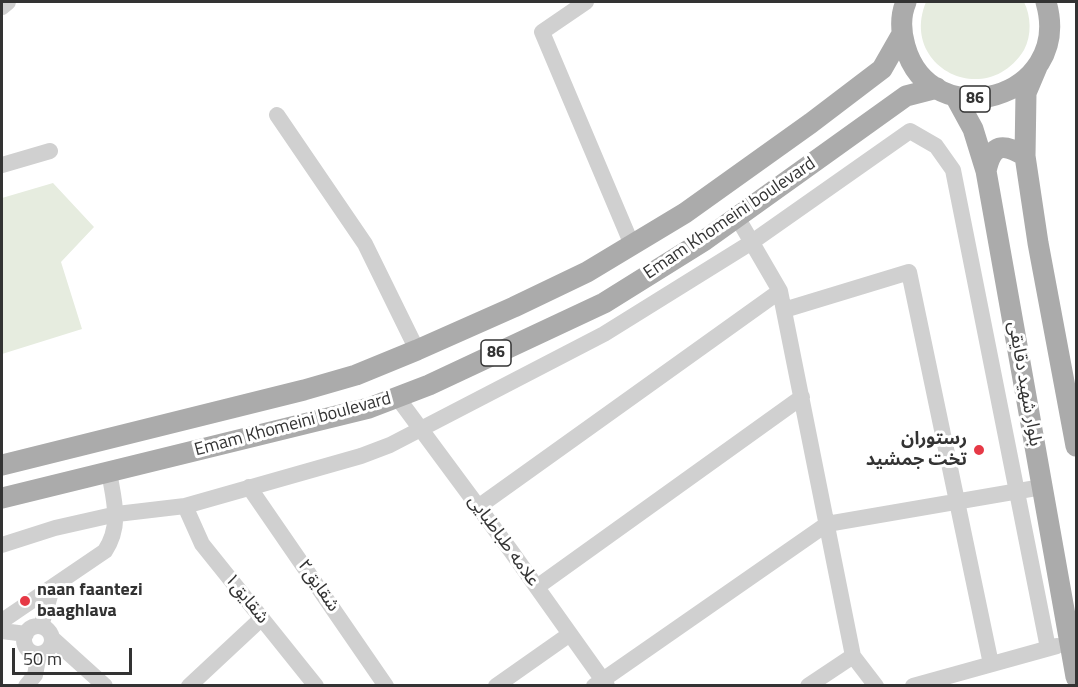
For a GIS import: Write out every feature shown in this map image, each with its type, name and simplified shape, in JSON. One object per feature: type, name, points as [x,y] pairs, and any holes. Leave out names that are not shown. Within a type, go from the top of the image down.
[{"type":"main road","name":"86","points":[[1046,2],[1050,28]]},
{"type":"main road","name":"86","points":[[900,4],[902,34],[908,55],[920,74],[946,92],[978,99],[1001,95],[1021,84],[1037,67],[1046,48],[1050,28],[1063,2]]},
{"type":"main road","name":"Emam Khomeini boulevard","points":[[2,465],[356,375],[556,287],[587,272],[685,213],[847,96],[882,69],[902,34]]},
{"type":"main road","points":[[1037,67],[1026,93],[1025,156],[1038,243],[1077,446]]},
{"type":"main road","name":"Emam Khomeini boulevard","points":[[2,498],[313,423],[369,408],[429,385],[604,303],[705,240],[906,96],[946,92]]},
{"type":"main road","name":"بلوار شهید دقایقی","points":[[946,92],[973,129],[986,171],[1077,677]]},
{"type":"main road","points":[[847,96],[860,98],[866,104],[867,123]]},
{"type":"main road","points":[[986,171],[989,156],[998,148],[1011,147],[1025,156]]},
{"type":"main road","points":[[101,440],[109,472]]},
{"type":"street","points":[[2,8],[8,2]]},
{"type":"street","points":[[586,2],[542,32],[632,245]]},
{"type":"street","points":[[277,115],[365,244],[417,350]]},
{"type":"street","points":[[2,545],[55,528],[117,514],[185,506],[375,452],[604,334],[752,242],[910,131],[936,146],[953,170],[1048,648]]},
{"type":"street","points":[[2,165],[50,151]]},
{"type":"street","points":[[737,217],[780,291],[853,656],[876,686]]},
{"type":"street","points":[[784,310],[909,272],[991,664]]},
{"type":"street","points":[[478,507],[780,291]]},
{"type":"street","points":[[537,587],[802,397]]},
{"type":"street","name":"علامه طباطبایی","points":[[397,398],[537,587],[601,683]]},
{"type":"street","points":[[2,621],[105,551],[111,542],[117,514],[109,472]]},
{"type":"street","name":"شقایق۲","points":[[249,487],[386,686]]},
{"type":"street","points":[[601,683],[827,524],[1042,487]]},
{"type":"street","name":"شقایق۱","points":[[185,506],[202,544],[316,686]]},
{"type":"street","points":[[41,626],[52,589]]},
{"type":"street","points":[[189,686],[262,618]]},
{"type":"street","points":[[52,639],[47,651],[39,654],[27,648],[24,639],[32,627],[41,626],[49,631],[52,639],[105,686]]},
{"type":"street","points":[[2,631],[26,634]]},
{"type":"street","points":[[496,686],[570,634]]},
{"type":"street","points":[[913,686],[1069,642]]},
{"type":"street","points":[[26,686],[35,675],[39,654]]},
{"type":"street","points":[[808,686],[853,656]]},
{"type":"shaded area","points":[[926,2],[1024,2],[1030,26],[1024,50],[1008,68],[989,77],[969,79],[951,73],[935,62],[925,46],[921,25]]},
{"type":"shaded area","points":[[53,183],[94,227],[61,262],[82,329],[2,354],[2,198]]},
{"type":"place","name":"رستوران تخت جمشید","points":[[979,450]]},
{"type":"place","name":"naan faantezi baaghlava","points":[[25,601]]}]
